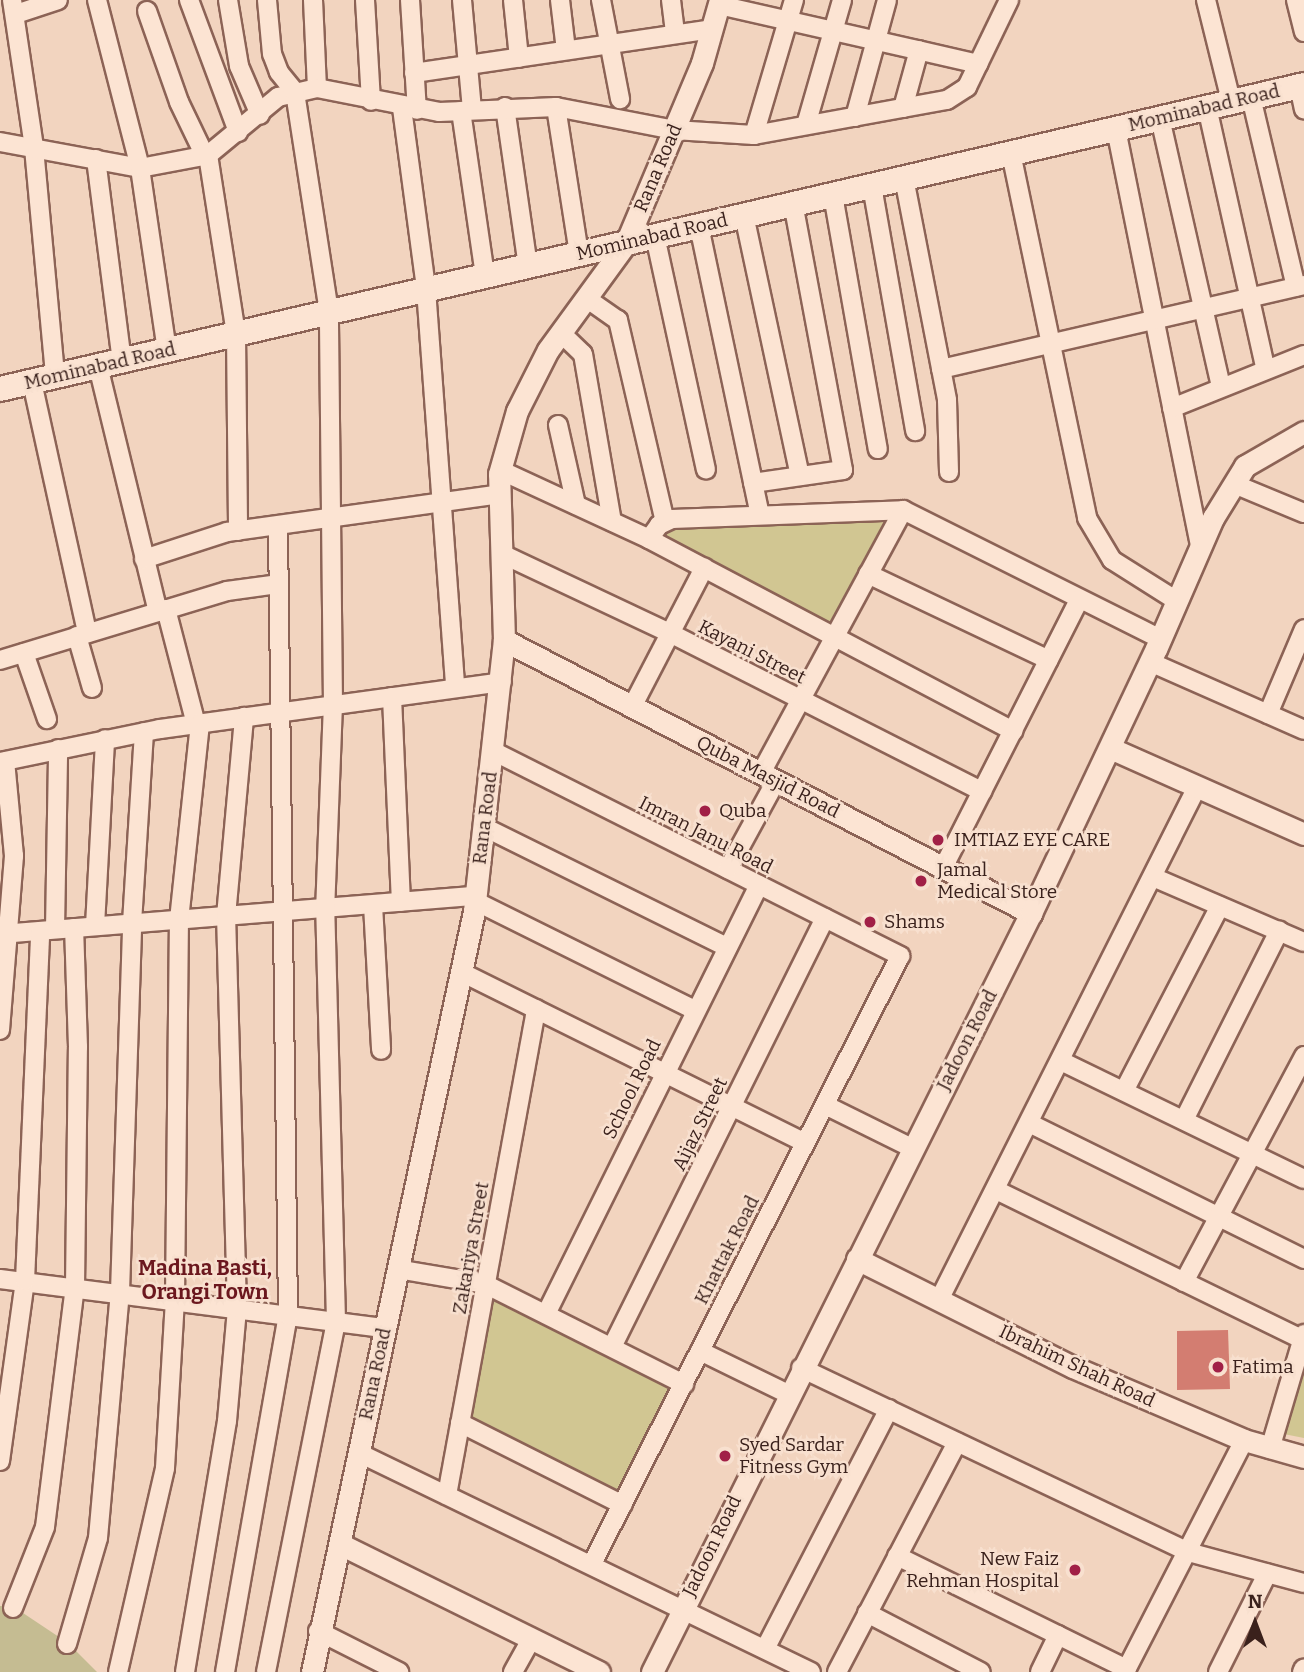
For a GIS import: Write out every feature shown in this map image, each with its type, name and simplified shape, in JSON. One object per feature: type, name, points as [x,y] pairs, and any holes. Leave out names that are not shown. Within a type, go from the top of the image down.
[{"type":"main road","name":"Mominabad Road","points":[[0,389],[1241,99],[1302,93]]},
{"type":"street","points":[[58,0],[14,7],[34,148],[44,379],[92,688]]},
{"type":"street","points":[[97,0],[140,168],[167,350]]},
{"type":"street","points":[[190,0],[238,132]]},
{"type":"street","points":[[228,0],[239,66],[260,115]]},
{"type":"street","points":[[266,1672],[336,1321],[325,908],[332,705],[329,312],[295,92],[279,72],[272,54],[267,0]]},
{"type":"street","points":[[313,0],[317,88]]},
{"type":"street","points":[[365,0],[371,102]]},
{"type":"street","points":[[410,0],[414,73],[409,109],[426,289],[455,688]]},
{"type":"street","points":[[462,0],[468,65],[466,110],[485,276]]},
{"type":"street","points":[[513,0],[519,58]]},
{"type":"street","points":[[560,0],[566,50]]},
{"type":"street","points":[[601,0],[607,44],[620,99]]},
{"type":"street","points":[[671,0],[675,34]]},
{"type":"street","points":[[754,135],[794,0]]},
{"type":"street","points":[[806,125],[842,0]]},
{"type":"street","points":[[855,117],[887,0]]},
{"type":"street","points":[[0,142],[140,168],[206,155],[260,115],[278,97],[317,88],[409,109],[556,107],[674,130],[754,135],[947,100],[967,87],[1009,0]]},
{"type":"street","points":[[942,369],[1300,286],[1241,99],[1206,0]]},
{"type":"street","points":[[1296,0],[1304,32]]},
{"type":"street","points":[[719,3],[978,64]]},
{"type":"street","name":"Rana Road","points":[[312,1672],[318,1631],[340,1544],[475,899],[502,682],[504,640],[500,470],[517,411],[561,332],[626,243],[674,130],[719,3]]},
{"type":"street","points":[[147,11],[179,102],[206,155],[236,334],[238,531]]},
{"type":"street","points":[[414,73],[712,29]]},
{"type":"street","points":[[903,108],[919,50]]},
{"type":"street","points":[[505,107],[528,266]]},
{"type":"street","points":[[556,107],[579,254]]},
{"type":"street","points":[[1207,107],[1265,367]]},
{"type":"street","points":[[1160,118],[1222,386]]},
{"type":"street","points":[[1116,129],[1200,547]]},
{"type":"street","points":[[1011,153],[1087,518],[1112,560],[1177,601]]},
{"type":"street","points":[[96,159],[110,364],[144,559],[198,724],[179,920],[175,1299],[164,1468],[118,1672]]},
{"type":"street","points":[[904,178],[947,400],[949,472]]},
{"type":"street","points":[[872,186],[915,431]]},
{"type":"street","points":[[833,195],[878,449]]},
{"type":"street","points":[[753,483],[843,470],[793,204]]},
{"type":"street","points":[[744,215],[800,476]]},
{"type":"street","points":[[699,226],[760,515]]},
{"type":"street","points":[[655,236],[706,470]]},
{"type":"street","points":[[586,298],[618,320],[665,522]]},
{"type":"street","points":[[561,332],[583,354],[612,522]]},
{"type":"street","points":[[1172,408],[1265,367],[1304,355]]},
{"type":"street","points":[[558,425],[576,505]]},
{"type":"street","name":"Jadoon Road","points":[[652,1672],[788,1394],[1031,913],[1161,639],[1200,547],[1245,466],[1304,432]]},
{"type":"street","points":[[500,470],[649,539],[1013,731]]},
{"type":"street","points":[[1234,484],[1304,513]]},
{"type":"street","points":[[144,559],[238,531],[500,494]]},
{"type":"street","points":[[649,539],[665,522],[760,515],[903,510],[1161,639]]},
{"type":"street","points":[[728,869],[800,701],[903,510]]},
{"type":"street","points":[[225,1672],[288,1315],[278,713],[278,526]]},
{"type":"street","name":"Kayani Street","points":[[502,554],[670,633],[982,791]]},
{"type":"street","points":[[632,706],[704,568]]},
{"type":"street","points":[[869,574],[1049,660]]},
{"type":"street","points":[[0,660],[227,591],[278,584]]},
{"type":"street","points":[[943,868],[1079,600]]},
{"type":"street","points":[[1268,714],[1304,629]]},
{"type":"street","name":"Quba Masjid Road","points":[[504,640],[1031,913]]},
{"type":"street","points":[[24,653],[47,719]]},
{"type":"street","points":[[1150,662],[1304,730]]},
{"type":"street","points":[[0,1030],[4,933],[14,856],[2,762],[144,732],[502,682]]},
{"type":"street","points":[[392,697],[401,902]]},
{"type":"street","points":[[185,1672],[227,1421],[237,1308],[226,916],[244,718]]},
{"type":"street","points":[[67,1644],[98,1538],[120,1292],[132,923],[144,732]]},
{"type":"street","points":[[95,926],[105,739]]},
{"type":"street","points":[[1110,748],[1304,834]]},
{"type":"street","points":[[0,1461],[25,1281],[58,749]]},
{"type":"street","name":"Imran Janu Road","points":[[493,751],[900,956]]},
{"type":"street","points":[[939,1300],[1197,787]]},
{"type":"street","points":[[484,827],[727,947]]},
{"type":"street","points":[[1153,877],[1304,942]]},
{"type":"street","name":"School Road","points":[[545,1314],[663,1072],[759,885]]},
{"type":"street","points":[[4,933],[401,902],[475,899],[695,1010]]},
{"type":"street","points":[[373,905],[381,1050]]},
{"type":"street","points":[[1124,1091],[1220,906]]},
{"type":"street","name":"Aijaz Street","points":[[612,1348],[825,918]]},
{"type":"street","points":[[12,1608],[45,1527],[75,1287],[78,1047],[74,928]]},
{"type":"street","points":[[1184,1120],[1279,931]]},
{"type":"street","name":"Khattak Road","points":[[593,1564],[900,956]]},
{"type":"street","points":[[461,972],[805,1143]]},
{"type":"street","name":"Zakariya Street","points":[[447,1495],[536,1009]]},
{"type":"street","points":[[1184,1282],[1304,1056]]},
{"type":"street","points":[[1061,1061],[1304,1179]]},
{"type":"street","points":[[825,1105],[912,1148]]},
{"type":"street","points":[[1029,1123],[1304,1259]]},
{"type":"street","points":[[996,1190],[1303,1337],[1270,1448]]},
{"type":"street","name":"Ibrahim Shah Road","points":[[856,1259],[1073,1367],[1244,1440],[1304,1457]]},
{"type":"street","points":[[397,1269],[485,1284],[684,1384]]},
{"type":"street","points":[[0,1279],[175,1299],[385,1328]]},
{"type":"street","points":[[700,1351],[788,1394]]},
{"type":"street","points":[[801,1368],[1188,1552],[1304,1583]]},
{"type":"street","points":[[765,1649],[889,1409]]},
{"type":"street","points":[[460,1423],[623,1505]]},
{"type":"street","points":[[897,1556],[1126,1670],[1244,1440]]},
{"type":"street","points":[[837,1672],[957,1442]]},
{"type":"street","points":[[359,1453],[683,1607],[811,1672]]},
{"type":"street","points":[[340,1544],[599,1672]]},
{"type":"street","points":[[1218,1672],[1267,1574]]},
{"type":"street","points":[[867,1614],[981,1672]]},
{"type":"street","points":[[318,1631],[400,1672]]},
{"type":"street","points":[[1040,1672],[1058,1635]]},
{"type":"street","points":[[513,1672],[531,1639]]},
{"type":"shaded area","points":[[903,510],[836,635],[649,539],[659,525]]},
{"type":"shaded area","points":[[485,1291],[684,1384],[623,1505],[460,1423]]},
{"type":"shaded area","points":[[1304,1367],[1304,1438],[1269,1431]]},
{"type":"shaded area","points":[[0,1606],[14,1607],[68,1643],[97,1672],[0,1672]]},
{"type":"building","points":[[1228,1330],[1230,1389],[1177,1390],[1177,1331]]},
{"type":"place","name":"Quba","points":[[705,811]]},
{"type":"place","name":"IMTIAZ EYE CARE","points":[[938,840]]},
{"type":"place","name":"Jamal Medical Store","points":[[921,881]]},
{"type":"place","name":"Shams","points":[[870,922]]},
{"type":"place","name":"Fatima","points":[[1218,1367]]},
{"type":"place","name":"Syed Sardar Fitness Gym","points":[[725,1456]]},
{"type":"place","name":"New Faiz Rehman Hospital","points":[[1075,1570]]},
{"type":"district","name":"Madina Basti, Orangi Town","points":[[205,1280]]}]
